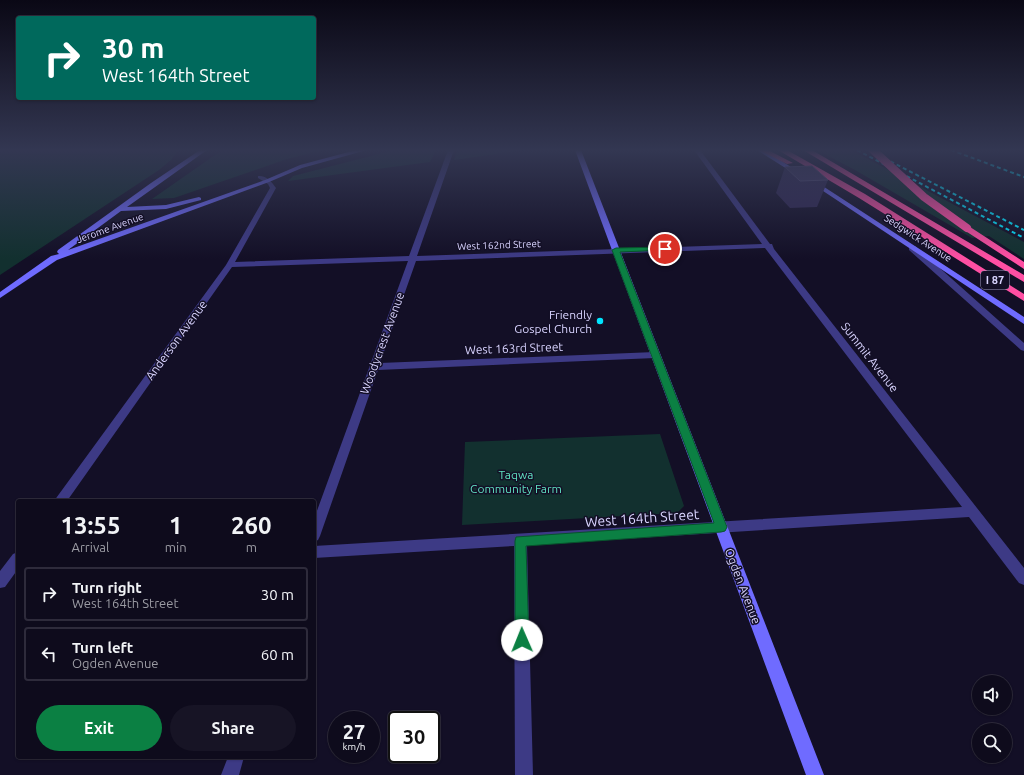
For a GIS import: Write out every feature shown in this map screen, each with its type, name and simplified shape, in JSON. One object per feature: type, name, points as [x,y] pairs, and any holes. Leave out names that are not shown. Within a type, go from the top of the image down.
[{"type":"highway","points":[[830,186],[966,262]]},
{"type":"highway","name":"I 87","points":[[846,186],[1024,298]]},
{"type":"highway","name":"I 87","points":[[869,186],[1024,279]]},
{"type":"highway","points":[[911,186],[924,198],[1024,266]]},
{"type":"main road","points":[[54,258],[118,209],[151,186]]},
{"type":"main road","name":"Jerome Avenue","points":[[118,209],[156,208],[182,204],[234,186]]},
{"type":"main road","name":"Jerome Avenue","points":[[0,296],[54,258],[253,186]]},
{"type":"main road","name":"Ogden Avenue","points":[[592,186],[815,775]]},
{"type":"main road","name":"Sedgwick Avenue","points":[[819,186],[1024,321]]},
{"type":"street","name":"Anderson Avenue","points":[[61,499],[230,265],[272,192],[272,186]]},
{"type":"street","name":"Woodycrest Avenue","points":[[316,530],[439,186]]},
{"type":"street","name":"Summit Avenue","points":[[724,186],[1024,579]]},
{"type":"street","name":"West 162nd Street","points":[[230,265],[616,250],[769,246]]},
{"type":"street","points":[[912,248],[1024,348]]},
{"type":"street","name":"West 163rd Street","points":[[373,367],[655,355]]},
{"type":"street","name":"West 164th Street","points":[[316,552],[520,541],[973,512]]},
{"type":"street","points":[[520,541],[524,775]]},
{"type":"street","points":[[0,582],[16,561]]},
{"type":"street","points":[[230,775],[235,759]]},
{"type":"green space","points":[[0,186],[135,186],[0,275]]},
{"type":"green space","points":[[170,186],[208,186],[174,198],[152,199]]},
{"type":"green space","points":[[883,186],[919,186],[1024,242],[1024,259],[989,236],[972,238]]},
{"type":"green space","name":"Taqwa Community Farm","points":[[660,434],[684,506],[677,513],[462,525],[465,442]]},
{"type":"railway","points":[[926,186],[1024,238]]},
{"type":"railway","points":[[939,186],[1024,230]]},
{"type":"place","name":"Friendly Gospel Church","points":[[600,321]]},
{"type":"route","points":[[522,640],[520,541],[721,527],[616,250],[665,249]]}]
